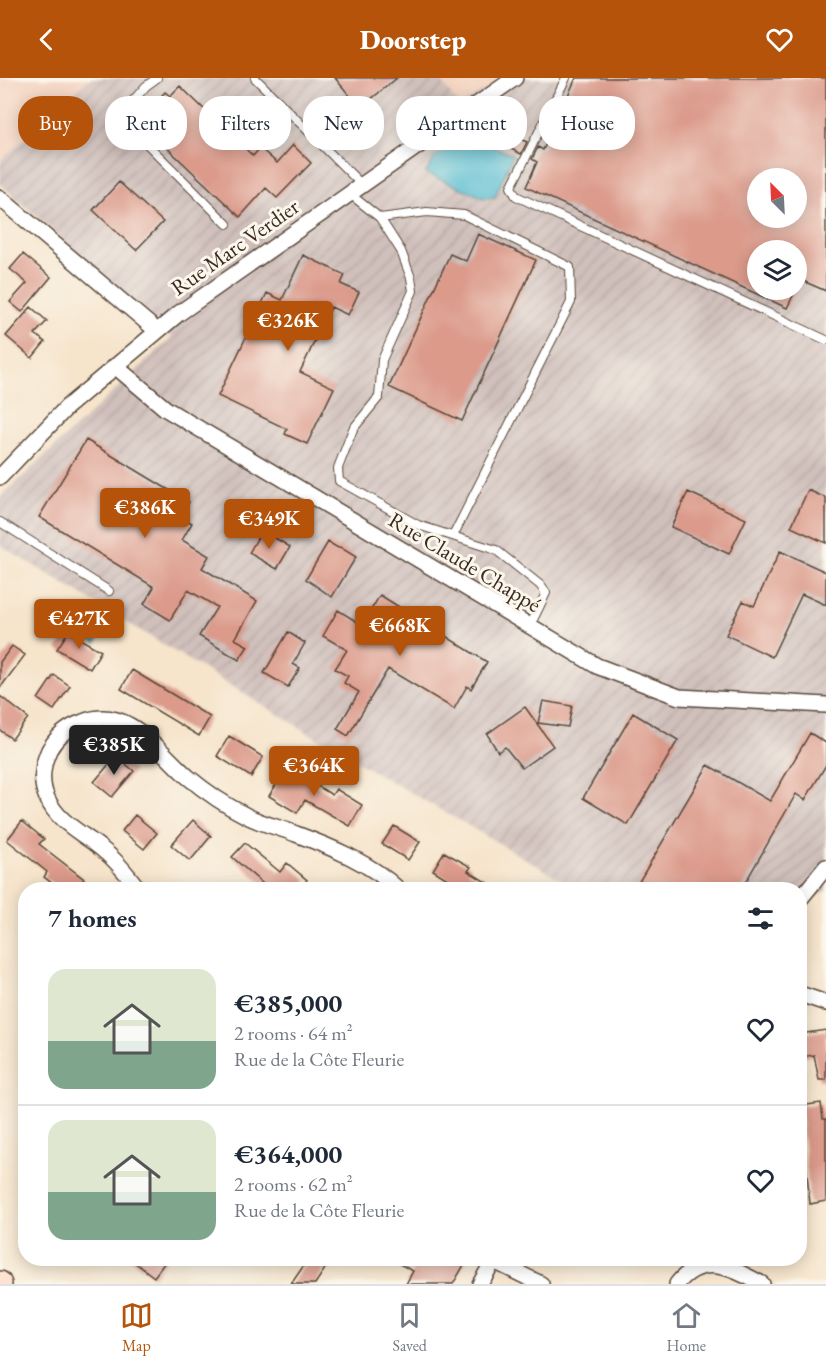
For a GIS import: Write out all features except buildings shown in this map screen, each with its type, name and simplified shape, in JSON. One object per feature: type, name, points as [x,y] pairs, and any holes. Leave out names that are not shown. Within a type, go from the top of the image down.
[{"type":"street","name":"Rue Marc Verdier","points":[[0,477],[67,407],[178,314],[515,78]]},
{"type":"street","points":[[0,198],[157,331]]},
{"type":"street","name":"Rue Claude Chappé","points":[[116,366],[166,409],[597,666],[679,697],[826,705]]},
{"type":"street","points":[[133,882],[116,861],[64,822],[46,797],[42,771],[53,743],[73,725],[87,720],[115,719],[128,724],[140,732],[187,777],[232,808],[248,817],[343,854],[388,882]]},
{"type":"street","points":[[807,890],[826,867]]},
{"type":"street","points":[[807,996],[826,1003]]},
{"type":"street","points":[[480,1284],[491,1266]]},
{"type":"street","points":[[506,1266],[541,1284]]},
{"type":"street","points":[[677,1284],[693,1270],[709,1266],[729,1267],[762,1284]]},
{"type":"lane","points":[[157,78],[146,86],[124,111],[131,128],[227,224]]},
{"type":"lane","points":[[255,78],[380,218],[401,251],[411,278],[413,291],[382,360],[379,397],[353,429],[338,468],[339,481],[418,525],[496,550],[540,585],[546,593],[530,626]]},
{"type":"lane","points":[[566,78],[511,187],[516,196],[826,340]]},
{"type":"lane","points":[[380,218],[427,212],[464,215],[570,267],[571,302],[453,536]]},
{"type":"lane","points":[[0,522],[109,591]]},
{"type":"shaded area","points":[[0,78],[91,78],[71,96],[18,96],[18,145],[0,161]]},
{"type":"shaded area","points":[[91,78],[439,78],[452,96],[396,96],[396,150],[527,150],[527,96],[476,96],[506,78],[826,78],[826,890],[807,902],[807,882],[566,882],[335,749],[0,545],[0,498],[172,337],[0,184],[0,161],[18,145],[18,150],[93,150],[93,96],[71,96]]},
{"type":"shaded area","points":[[439,78],[506,78],[476,96],[452,96]]},
{"type":"water","points":[[445,150],[502,150],[513,155],[495,197],[484,198],[426,173],[435,157]]},
{"type":"water","points":[[83,622],[102,633],[96,643],[78,632]]}]
